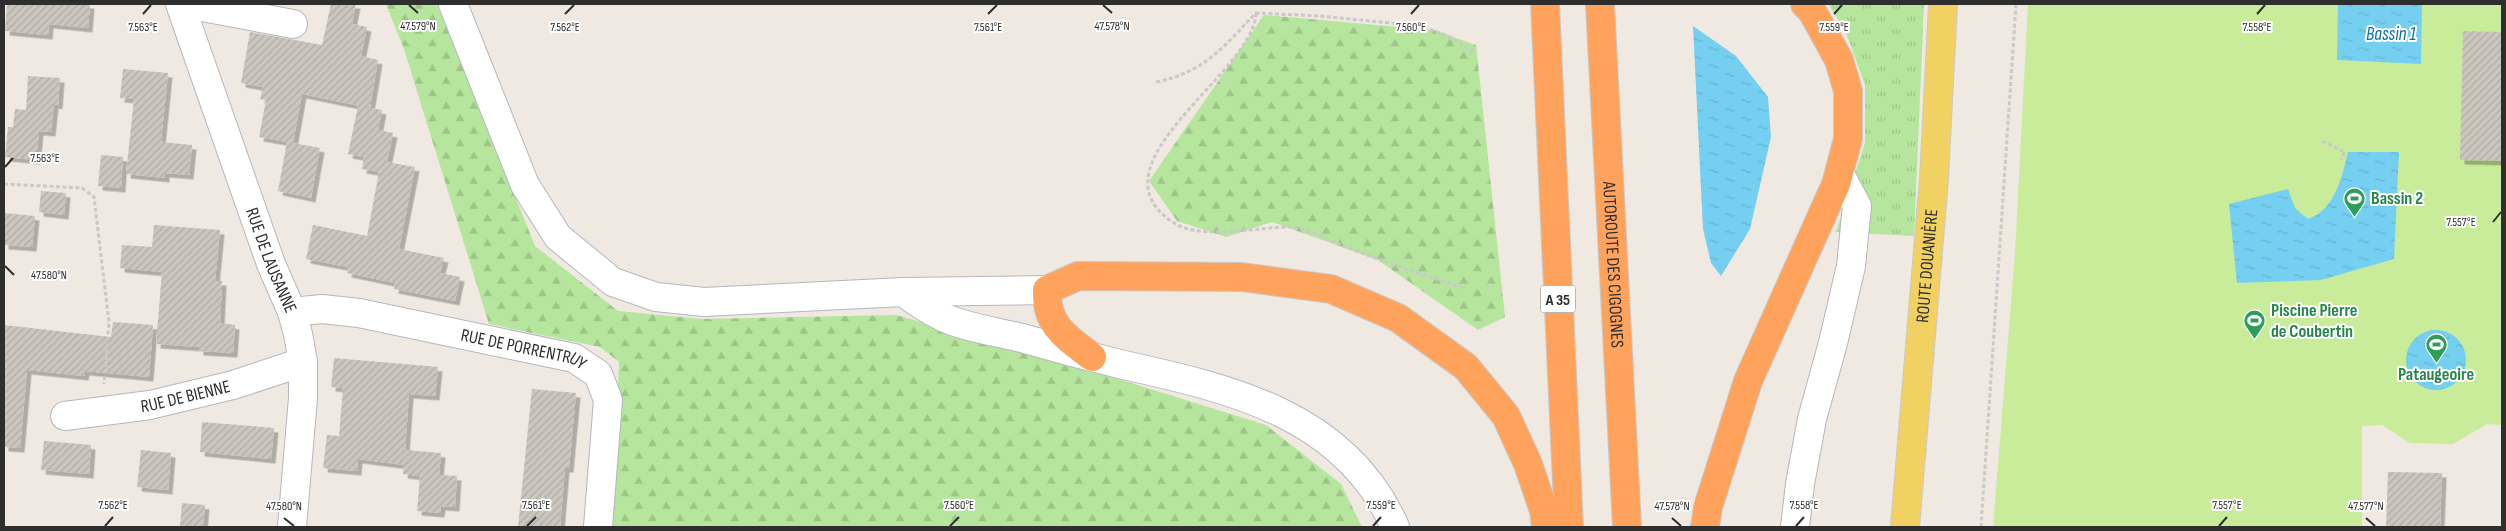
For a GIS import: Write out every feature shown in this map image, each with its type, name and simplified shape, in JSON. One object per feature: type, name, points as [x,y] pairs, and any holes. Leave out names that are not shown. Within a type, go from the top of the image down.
[{"type":"highway","name":"A 35","points":[[1545,4],[1569,527]]},
{"type":"highway","name":"AUTOROUTE DES CIGOGNES","points":[[1600,4],[1627,527]]},
{"type":"highway","points":[[1705,527],[1708,507],[1748,381],[1840,174],[1848,139],[1848,91],[1839,60],[1812,12],[1805,4]]},
{"type":"highway","points":[[1092,357],[1067,338],[1053,324],[1046,305],[1046,290],[1078,276],[1242,277],[1331,289],[1398,318],[1466,367],[1506,416],[1528,464],[1544,512],[1546,527]]},
{"type":"main road","name":"ROUTE DOUANIÈRE","points":[[1905,527],[1934,179],[1944,4]]},
{"type":"street","name":"RUE DE LAUSANNE","points":[[180,4],[271,264],[292,312],[304,362],[303,398],[292,527]]},
{"type":"street","points":[[186,4],[244,9],[293,24]]},
{"type":"street","points":[[453,4],[525,185],[558,237],[612,282],[656,297],[704,302],[903,292],[1046,290]]},
{"type":"street","points":[[1795,527],[1800,484],[1812,419],[1833,343],[1851,266],[1857,206],[1840,174]]},
{"type":"street","points":[[903,292],[943,318],[1092,357],[1184,378],[1229,391],[1291,417],[1337,448],[1356,466],[1374,489],[1395,527]]},
{"type":"street","name":"RUE DE PORRENTRUY","points":[[292,312],[322,309],[359,313],[574,358],[598,374],[608,400],[598,527]]},
{"type":"street","name":"RUE DE BIENNE","points":[[65,416],[150,405],[224,388],[304,362]]},
{"type":"path","points":[[1981,527],[2016,4]]},
{"type":"path","points":[[1256,13],[1255,25],[1244,47],[1172,129],[1150,164],[1147,186],[1153,204],[1160,214],[1178,226],[1205,231],[1295,227],[1410,272],[1464,288]]},
{"type":"path","points":[[1156,82],[1187,74],[1214,56],[1256,13],[1320,16],[1421,26],[1448,36],[1476,53]]},
{"type":"path","points":[[2322,141],[2345,152],[2341,160]]},
{"type":"path","points":[[4,184],[82,188],[94,197],[109,322],[104,411]]},
{"type":"green space","points":[[386,4],[437,4],[535,246],[618,311],[701,319],[896,315],[1070,364],[1266,425],[1341,484],[1362,527],[613,527],[619,362],[600,347],[489,324],[404,49]]},
{"type":"green space","points":[[1828,4],[1924,4],[1914,236],[1836,232],[1865,143],[1865,85],[1845,30]]},
{"type":"green space","name":"Piscine Pierre de Coubertin","points":[[2028,4],[2502,4],[2502,425],[2487,424],[2453,444],[2410,443],[2382,425],[2362,426],[2362,527],[1993,527],[2015,253]]},
{"type":"green space","points":[[1264,15],[1434,30],[1476,45],[1505,317],[1478,330],[1378,260],[1272,222],[1226,237],[1177,221],[1149,181]]},
{"type":"water","name":"Bassin 1","points":[[2338,4],[2422,4],[2421,64],[2337,60]]},
{"type":"water","points":[[1693,26],[1736,56],[1768,97],[1771,137],[1750,229],[1721,276],[1711,263],[1703,229]]},
{"type":"water","name":"Bassin 2","points":[[2348,152],[2399,152],[2394,259],[2321,280],[2237,283],[2229,204],[2288,189],[2295,208],[2308,219],[2317,215],[2325,208],[2336,192]]},
{"type":"water","name":"Pataugeoire","points":[[2436,330],[2453,335],[2461,343],[2466,360],[2461,377],[2453,385],[2436,390],[2419,385],[2411,377],[2406,360],[2411,343],[2419,335]]},
{"type":"building","points":[[7,4],[90,4],[88,28],[49,24],[48,35],[5,31]]},
{"type":"building","points":[[331,4],[356,4],[352,24],[367,27],[361,56],[378,60],[370,108],[382,110],[378,130],[393,133],[387,162],[415,167],[399,249],[444,258],[440,273],[460,277],[455,301],[394,289],[395,283],[347,273],[348,267],[306,259],[313,225],[367,236],[379,172],[362,169],[364,157],[348,154],[358,106],[365,107],[302,94],[293,143],[320,148],[311,198],[278,191],[287,142],[259,137],[266,100],[260,99],[263,87],[241,83],[250,32],[322,45]]},
{"type":"building","points":[[2463,31],[2502,32],[2502,161],[2460,160]]},
{"type":"building","points":[[123,69],[168,73],[161,142],[192,145],[189,175],[165,173],[165,178],[126,174],[134,99],[120,98]]},
{"type":"building","points":[[28,76],[60,78],[58,105],[54,104],[51,132],[39,131],[36,160],[5,157],[8,127],[13,127],[15,109],[26,110]]},
{"type":"building","points":[[101,155],[123,157],[121,188],[98,186]]},
{"type":"building","points":[[41,191],[66,193],[64,215],[39,212]]},
{"type":"building","points":[[4,213],[35,216],[32,247],[4,245]]},
{"type":"building","points":[[154,225],[220,230],[215,281],[222,281],[220,323],[235,325],[233,353],[199,351],[199,347],[156,344],[162,272],[120,268],[122,245],[152,247]]},
{"type":"building","points":[[113,322],[153,325],[149,377],[85,371],[84,376],[27,370],[20,448],[4,447],[4,325],[111,337]]},
{"type":"building","points":[[334,358],[438,367],[435,396],[409,394],[404,465],[358,459],[357,471],[323,468],[327,435],[339,436],[343,388],[331,387]]},
{"type":"building","points":[[532,389],[576,393],[569,468],[565,468],[560,527],[518,527]]},
{"type":"building","points":[[202,422],[274,428],[271,459],[200,452]]},
{"type":"building","points":[[44,441],[91,445],[89,474],[41,470]]},
{"type":"building","points":[[141,450],[171,453],[168,490],[137,487]]},
{"type":"building","points":[[406,450],[441,453],[439,475],[457,476],[455,507],[441,506],[440,513],[417,511],[420,476],[403,474]]},
{"type":"building","points":[[2388,472],[2442,473],[2440,527],[2386,527]]},
{"type":"building","points":[[182,503],[205,505],[203,527],[180,527]]},
{"type":"place","name":"Bassin 2","points":[[2355,217]]},
{"type":"place","name":"Piscine Pierre de Coubertin","points":[[2255,339]]},
{"type":"place","name":"Pataugeoire","points":[[2436,363]]}]
